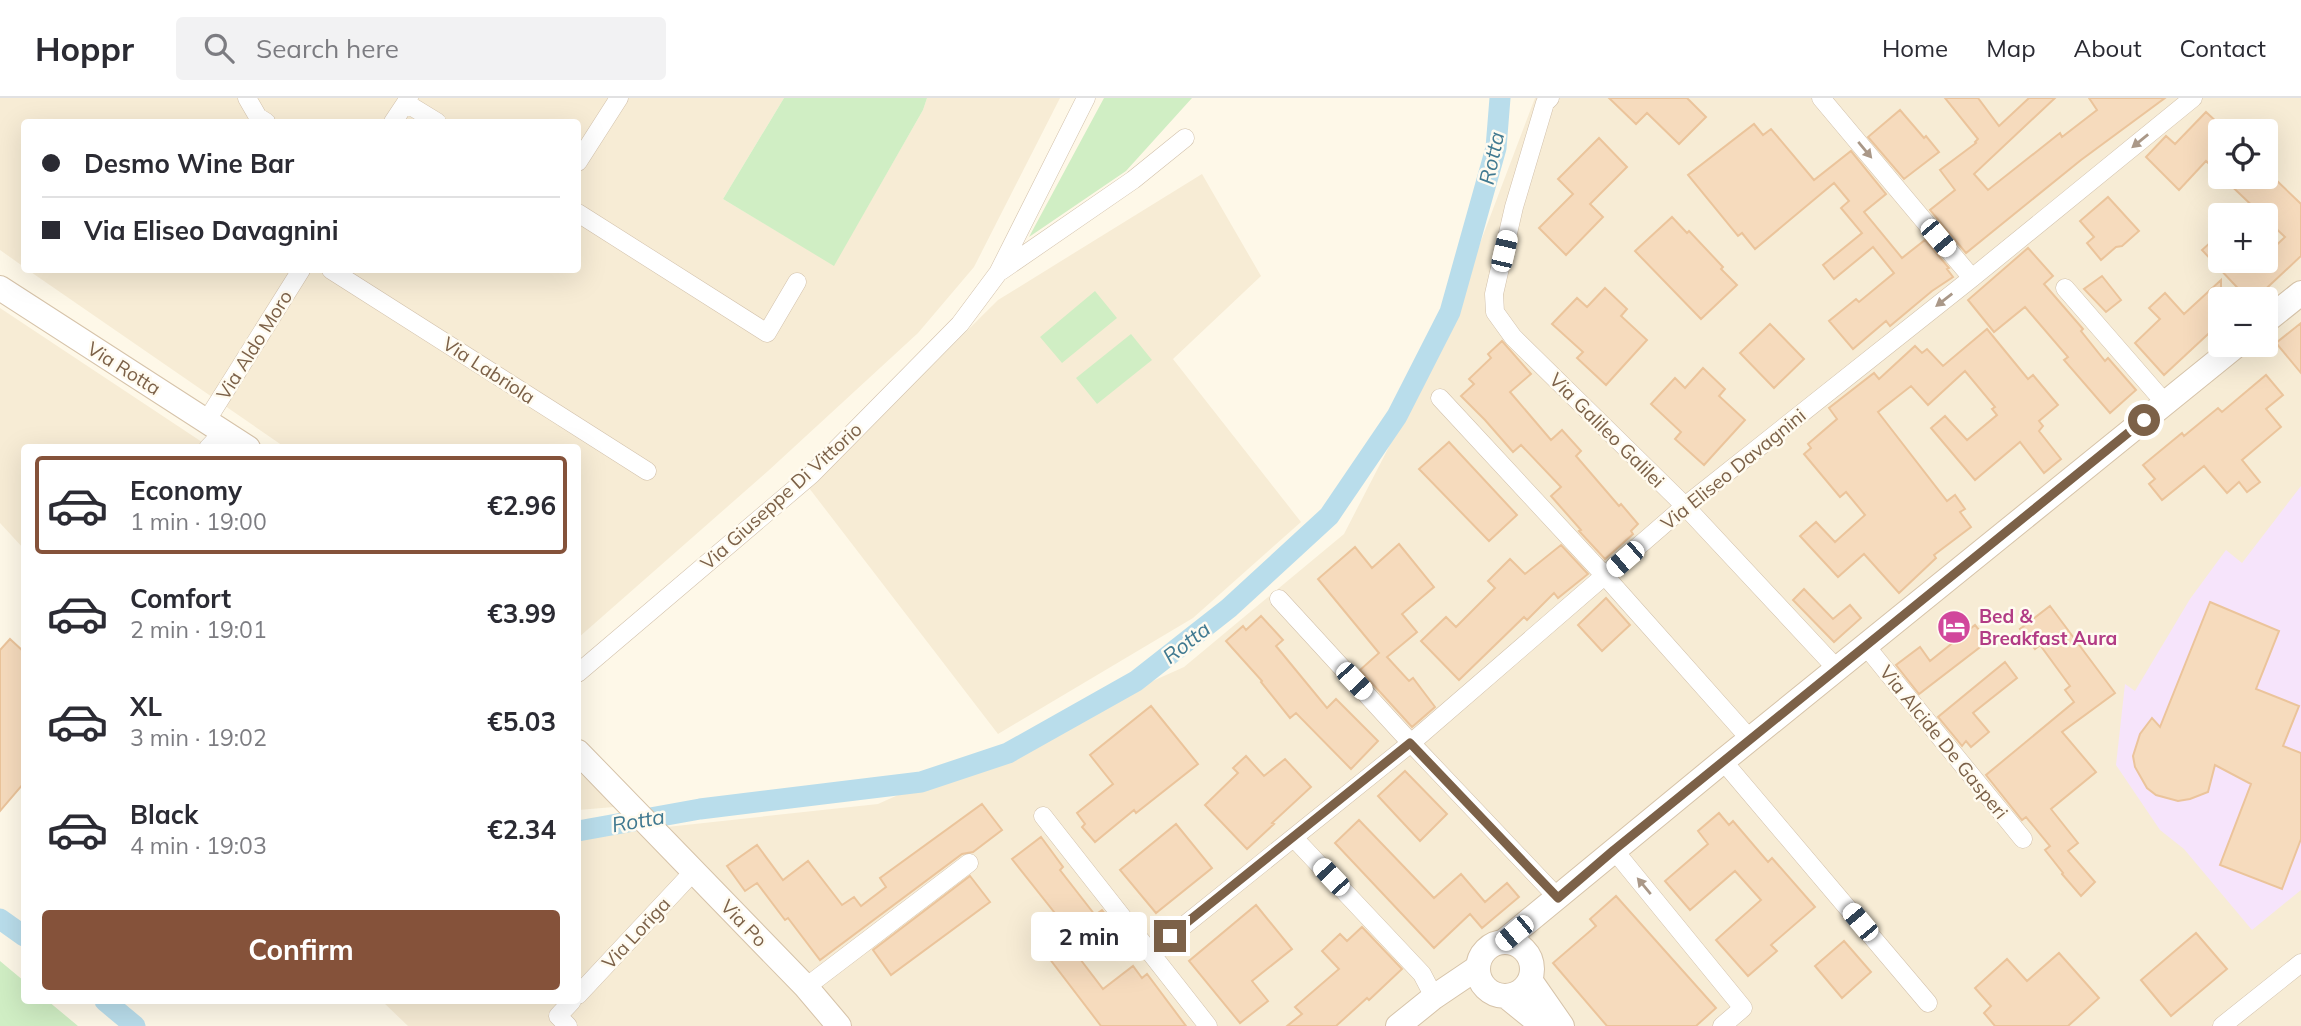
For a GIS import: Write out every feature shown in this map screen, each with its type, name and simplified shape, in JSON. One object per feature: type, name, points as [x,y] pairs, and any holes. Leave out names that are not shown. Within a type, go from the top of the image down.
[{"type":"street","points":[[247,98],[261,119]]},
{"type":"street","points":[[581,157],[619,98]]},
{"type":"street","name":"Via Giuseppe Di Vittorio","points":[[581,670],[811,475],[960,324],[999,274],[1086,98]]},
{"type":"street","name":"Via Galileo Galilei","points":[[1550,98],[1545,103],[1514,207],[1494,295],[1495,312],[1513,337],[1685,506],[1836,669]]},
{"type":"street","points":[[1821,98],[1972,278]]},
{"type":"street","name":"Via Eliseo Davagnini","points":[[1150,953],[1410,743],[1685,506],[2193,98]]},
{"type":"street","points":[[395,119],[407,100],[433,119]]},
{"type":"street","name":"Via Giuseppe Di Vittorio","points":[[999,274],[1133,180],[1185,138]]},
{"type":"street","points":[[581,215],[767,333],[797,282]]},
{"type":"street","name":"Via Aldo Moro","points":[[213,433],[298,273]]},
{"type":"street","name":"Via Labriola","points":[[336,273],[647,471]]},
{"type":"street","name":"Via Rotta","points":[[0,288],[213,433],[239,444]]},
{"type":"street","points":[[2065,288],[2165,403]]},
{"type":"street","points":[[2278,311],[2301,293]]},
{"type":"street","points":[[1543,1026],[1503,996],[1489,992],[1483,986],[1477,968],[1479,960],[1488,948],[1503,942],[1558,898],[2222,357]]},
{"type":"street","points":[[1440,398],[1605,576],[1750,739]]},
{"type":"street","points":[[1279,599],[1410,743],[1558,898]]},
{"type":"street","name":"Via Alcide De Gasperi","points":[[1866,645],[2023,839]]},
{"type":"street","name":"Via Po","points":[[581,755],[806,987],[839,1026]]},
{"type":"street","points":[[1723,761],[1928,1003]]},
{"type":"street","points":[[1043,816],[1208,1026]]},
{"type":"street","points":[[1294,838],[1422,974],[1434,997]]},
{"type":"street","points":[[1614,850],[1743,1008],[1722,1026]]},
{"type":"street","points":[[806,987],[969,863]]},
{"type":"street","name":"Via Loriga","points":[[581,992],[694,871]]},
{"type":"street","points":[[1434,997],[1503,996],[1521,991],[1558,898]]},
{"type":"street","points":[[1503,942],[1520,947],[1562,1026]]},
{"type":"street","points":[[2222,1026],[2301,962]]},
{"type":"street","points":[[1398,1026],[1477,968]]},
{"type":"street","points":[[568,1026],[558,1016],[569,1004]]},
{"type":"shaded area","points":[[0,98],[784,98],[723,199],[834,265],[923,110],[927,98],[1060,98],[974,267],[918,333],[768,471],[581,635],[581,444],[280,444],[32,273],[581,273],[581,119],[21,119],[21,265],[0,250]]},
{"type":"shaded area","points":[[1535,98],[2301,98],[2301,1026],[408,1026],[385,1004],[581,1004],[581,835],[878,804],[1184,667],[1344,534],[1442,344]]},
{"type":"shaded area","points":[[1202,174],[1261,276],[1173,359],[1301,522],[1193,618],[998,734],[809,488],[998,300]]},
{"type":"shaded area","points":[[0,308],[205,444],[21,444],[21,546],[0,523]]},
{"type":"shaded area","points":[[2301,486],[2301,890],[2252,930],[2184,849],[2160,830],[2116,765],[2125,684],[2135,691],[2190,599],[2226,550],[2242,563]]},
{"type":"shaded area","points":[[581,774],[614,807],[581,810]]},
{"type":"green space","points":[[784,98],[927,98],[923,110],[834,266],[723,199]]},
{"type":"green space","points":[[1104,98],[1192,98],[1126,171],[1029,237]]},
{"type":"green space","points":[[1095,291],[1117,318],[1062,363],[1040,337]]},
{"type":"green space","points":[[1131,334],[1152,360],[1097,404],[1076,378]]},
{"type":"green space","points":[[0,961],[21,978],[21,1004],[52,1004],[78,1026],[0,1026]]},
{"type":"building","points":[[1609,98],[1687,98],[1706,117],[1679,144],[1647,113],[1636,124]]},
{"type":"building","points":[[1945,98],[1978,98],[1999,126],[2029,98],[2055,98],[1974,174],[1988,190],[2060,133],[2062,137],[2097,110],[2089,98],[2165,98],[2081,160],[1966,253],[1930,210],[1955,190],[1940,170],[1978,139]]},
{"type":"building","points":[[1900,110],[1939,152],[1904,179],[1868,137]]},
{"type":"building","points":[[2206,112],[2214,119],[2208,119],[2208,163],[2206,161],[2179,190],[2146,157],[2166,136],[2175,144]]},
{"type":"building","points":[[1754,124],[1763,135],[1771,129],[1814,180],[1851,151],[1886,194],[1864,212],[1902,258],[1925,240],[1949,268],[1947,269],[1953,277],[1890,326],[1886,321],[1853,349],[1829,321],[1856,299],[1859,302],[1894,273],[1873,247],[1834,279],[1823,265],[1862,233],[1841,208],[1849,201],[1834,183],[1755,249],[1742,233],[1738,236],[1688,175]]},
{"type":"building","points":[[1599,138],[1627,167],[1590,204],[1603,217],[1566,255],[1539,228],[1573,194],[1558,179]]},
{"type":"building","points":[[2278,182],[2301,204],[2301,256],[2268,287],[2237,287],[2224,273],[2278,273],[2278,244],[2285,237],[2278,230],[2278,203],[2249,203],[2235,189],[2278,189]]},
{"type":"building","points":[[2108,197],[2139,231],[2101,260],[2087,243],[2094,237],[2080,221]]},
{"type":"building","points":[[1672,217],[1687,233],[1689,231],[1737,285],[1701,319],[1635,251]]},
{"type":"building","points":[[2208,245],[2208,256],[2202,250]]},
{"type":"building","points":[[2028,248],[2053,276],[2044,284],[2083,329],[2081,331],[2105,361],[2108,358],[2136,390],[2110,413],[2064,360],[2068,357],[2025,307],[1994,332],[1968,300]]},
{"type":"building","points":[[2102,276],[2121,300],[2106,312],[2084,289]]},
{"type":"building","points":[[1605,288],[1627,309],[1621,316],[1647,340],[1606,385],[1577,358],[1583,352],[1552,324],[1577,298],[1587,307]]},
{"type":"building","points":[[2208,292],[2208,334],[2164,375],[2135,343],[2160,319],[2149,308],[2165,293],[2184,314]]},
{"type":"building","points":[[2301,323],[2301,373],[2278,345],[2278,341]]},
{"type":"building","points":[[1770,324],[1804,359],[1774,388],[1740,353]]},
{"type":"building","points":[[1987,329],[2028,379],[2033,375],[2058,405],[2039,421],[2043,426],[2039,431],[2061,459],[2044,473],[2020,442],[1975,480],[1931,428],[1945,416],[1967,440],[1997,415],[1992,409],[1995,407],[1965,371],[1928,405],[1911,386],[1878,412],[1947,501],[1955,495],[1965,509],[1960,512],[1971,527],[1934,555],[1936,558],[1899,593],[1864,554],[1838,577],[1800,536],[1816,522],[1835,542],[1865,515],[1846,492],[1840,497],[1804,454],[1811,448],[1808,444],[1837,419],[1829,408],[1874,373],[1879,379],[1915,346],[1922,353],[1927,349],[1943,366]]},
{"type":"building","points":[[1502,341],[1531,374],[1510,392],[1551,440],[1562,430],[1581,451],[1576,456],[1638,524],[1631,531],[1633,534],[1605,559],[1551,496],[1561,487],[1521,445],[1513,452],[1461,396],[1474,384],[1469,379],[1491,358],[1488,354]]},
{"type":"building","points":[[1703,368],[1725,389],[1719,396],[1745,420],[1704,465],[1675,439],[1681,432],[1651,404],[1675,378],[1685,388]]},
{"type":"building","points":[[2266,375],[2283,395],[2266,409],[2281,427],[2242,460],[2260,482],[2247,492],[2239,482],[2227,493],[2204,466],[2162,500],[2149,484],[2155,479],[2143,465],[2218,408],[2222,412]]},
{"type":"building","points":[[1449,442],[1517,515],[1489,541],[1419,469]]},
{"type":"building","points":[[1399,544],[1434,587],[1402,614],[1417,632],[1387,657],[1409,681],[1413,678],[1435,707],[1412,727],[1360,670],[1379,653],[1318,579],[1355,547],[1372,568]]},
{"type":"building","points":[[1561,545],[1588,574],[1558,598],[1554,593],[1527,620],[1524,617],[1459,680],[1421,641],[1446,617],[1456,627],[1495,588],[1488,581],[1510,559],[1525,574]]},
{"type":"building","points":[[1804,589],[1833,619],[1850,605],[1861,618],[1834,642],[1793,600]]},
{"type":"building","points":[[1606,598],[1630,625],[1602,651],[1578,625]]},
{"type":"building","points":[[2210,602],[2279,631],[2256,689],[2299,706],[2283,746],[2301,753],[2301,839],[2282,889],[2220,865],[2251,784],[2215,765],[2208,792],[2178,801],[2156,795],[2147,788],[2135,767],[2133,756],[2140,734],[2152,718],[2160,727]]},
{"type":"building","points":[[2050,606],[2115,693],[2062,732],[2096,772],[2051,809],[2078,843],[2068,851],[2095,882],[2081,896],[2045,850],[2050,846],[2026,817],[2022,820],[1986,775],[2074,702],[2065,690],[2070,686],[2040,645],[2035,649],[2020,629]]},
{"type":"building","points":[[1261,616],[1283,640],[1276,646],[1327,708],[1336,699],[1378,741],[1351,769],[1296,713],[1290,718],[1262,681],[1226,641],[1243,626],[1246,630]]},
{"type":"building","points":[[1975,625],[1988,641],[1919,694],[1896,665],[1920,647],[1930,661]]},
{"type":"building","points":[[10,639],[21,649],[21,786],[0,811],[0,650]]},
{"type":"building","points":[[2005,662],[2017,678],[1973,713],[1989,732],[1971,747],[1966,741],[1962,746],[1938,717]]},
{"type":"building","points":[[1151,706],[1198,764],[1095,842],[1082,827],[1085,824],[1077,813],[1113,784],[1090,755]]},
{"type":"building","points":[[1246,756],[1264,776],[1285,759],[1311,787],[1247,849],[1205,805],[1238,773],[1233,768]]},
{"type":"building","points":[[1405,771],[1447,814],[1420,841],[1378,796]]},
{"type":"building","points":[[982,804],[1002,830],[973,852],[962,854],[820,960],[757,883],[745,891],[727,866],[757,845],[783,880],[808,861],[842,905],[854,897],[861,906],[886,887],[880,878]]},
{"type":"building","points":[[1719,813],[1729,825],[1733,821],[1768,862],[1772,858],[1815,907],[1771,945],[1777,951],[1748,976],[1716,940],[1761,900],[1735,871],[1690,910],[1665,881],[1708,844],[1698,831]]},
{"type":"building","points":[[1359,820],[1434,898],[1461,874],[1485,902],[1507,883],[1519,897],[1482,928],[1470,914],[1434,948],[1335,843]]},
{"type":"building","points":[[1176,824],[1212,868],[1156,913],[1120,870]]},
{"type":"building","points":[[1041,837],[1063,867],[1060,870],[1095,915],[1102,910],[1112,922],[1074,951],[1103,989],[1133,966],[1142,978],[1147,974],[1186,1026],[1101,1026],[1036,941],[1062,922],[1012,859]]},
{"type":"building","points":[[970,876],[990,902],[891,975],[873,950]]},
{"type":"building","points":[[1616,896],[1716,1008],[1696,1026],[1607,1026],[1553,963],[1596,926],[1590,919]]},
{"type":"building","points":[[1256,905],[1292,949],[1252,981],[1268,1001],[1240,1023],[1189,961]]},
{"type":"building","points":[[1362,927],[1402,969],[1336,1026],[1287,1026],[1302,1014],[1295,1007],[1339,969],[1322,951],[1340,934],[1347,941]]},
{"type":"building","points":[[2196,933],[2227,969],[2171,1016],[2141,980]]},
{"type":"building","points":[[1844,941],[1871,972],[1842,998],[1815,966]]},
{"type":"building","points":[[2059,953],[2099,998],[2068,1026],[1995,1026],[1984,1013],[1991,1006],[1975,988],[2007,959],[2027,981]]},
{"type":"waterway","name":"Rotta","points":[[581,830],[700,809],[921,782],[1008,753],[1136,681],[1229,608],[1329,516],[1397,416],[1450,312],[1496,148],[1500,98]]},
{"type":"waterway","points":[[0,919],[21,934]]},
{"type":"waterway","points":[[109,1004],[135,1026]]},
{"type":"place","name":"Bed & Breakfast Aura","points":[[1954,627]]},
{"type":"route","points":[[1170,936],[1410,743],[1558,898],[2144,420]]}]
